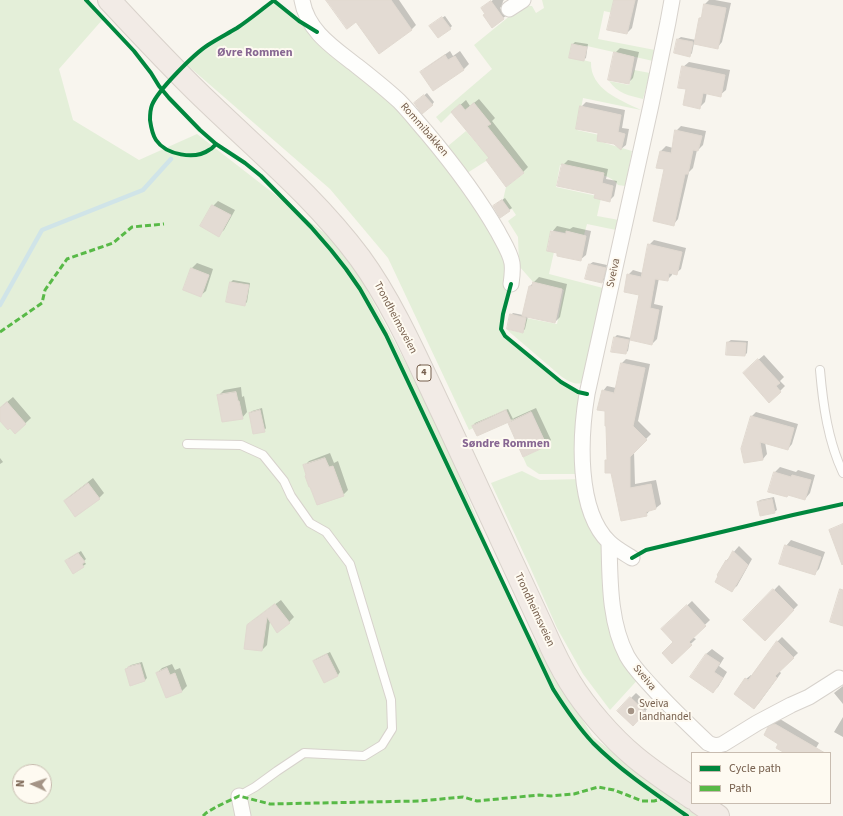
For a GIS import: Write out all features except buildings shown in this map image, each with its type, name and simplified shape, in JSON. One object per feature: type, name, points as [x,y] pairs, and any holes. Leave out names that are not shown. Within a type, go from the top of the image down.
[{"type":"highway","name":"Trondheimsveien","points":[[109,0],[201,96],[321,212],[360,258],[389,304],[416,357],[548,640],[569,681],[594,714],[623,746],[636,758],[691,797]]},
{"type":"highway","points":[[700,804],[718,816]]},
{"type":"street","name":"Rommibakken","points":[[302,0],[308,18],[317,32],[329,45],[399,101],[447,156],[489,217],[507,249],[512,262],[513,273],[511,284]]},
{"type":"street","points":[[509,9],[523,0]]},
{"type":"street","name":"Sveiva","points":[[632,558],[609,542],[595,523],[590,508],[584,479],[582,444],[584,411],[672,0]]},
{"type":"street","name":"Sveiva","points":[[609,542],[611,593],[617,629],[622,646],[633,666],[661,697],[708,743],[717,746],[723,744],[757,723],[815,694],[838,678]]},
{"type":"street","points":[[239,796],[243,816]]},
{"type":"lane","points":[[820,370],[822,398],[826,421],[838,464],[843,473]]},
{"type":"lane","points":[[186,444],[241,445],[263,455],[284,481],[291,496],[310,523],[326,532],[350,564],[391,700],[392,729],[382,745],[364,756],[304,753],[255,787],[239,796]]},
{"type":"green space","points":[[0,0],[85,0],[103,19],[59,69],[73,120],[139,160],[197,134],[345,249],[433,414],[514,608],[593,737],[697,816],[0,816]]},
{"type":"green space","points":[[542,0],[616,0],[613,13],[604,11],[598,39],[655,50],[653,61],[587,46],[583,60],[591,62],[595,79],[601,86],[616,98],[641,110],[583,98],[577,130],[599,135],[598,141],[632,151],[625,186],[618,185],[608,177],[600,174],[560,165],[556,187],[601,198],[597,216],[619,220],[616,230],[587,224],[584,235],[567,231],[567,233],[551,230],[547,250],[554,252],[549,274],[603,288],[582,383],[574,383],[562,377],[506,329],[522,333],[526,318],[557,324],[564,290],[534,283],[519,266],[518,237],[508,221],[516,215],[512,209],[510,210],[503,200],[506,187],[523,174],[503,148],[461,177],[489,217],[511,284],[501,329],[505,336],[561,382],[582,395],[575,432],[577,474],[539,474],[527,466],[523,457],[547,446],[532,412],[511,422],[506,413],[469,430],[388,258],[330,189],[186,64],[196,54],[236,28],[273,1],[317,32],[442,151],[466,131],[478,145],[486,126],[489,123],[474,103],[465,110],[460,104],[441,123],[436,117],[492,69],[474,45],[522,6],[532,6],[536,13],[544,8]]},
{"type":"green space","points":[[634,70],[650,73],[643,99],[620,91],[609,81],[629,85]]},
{"type":"green space","points":[[522,471],[540,480],[584,479],[602,533],[614,612],[642,675],[610,710],[583,674],[557,628],[491,483]]},
{"type":"waterway","points":[[0,305],[42,230],[143,190],[171,159]]},
{"type":"marked path","points":[[0,332],[42,303],[45,290],[67,259],[113,243],[132,227],[164,224]]},
{"type":"marked path","points":[[203,816],[216,807],[239,796],[270,804],[419,801],[463,797],[477,801],[539,795],[551,796],[574,794],[598,787],[614,790],[642,801],[662,799]]},
{"type":"cycle path","points":[[86,0],[134,51],[169,98],[216,144],[245,163],[261,176],[311,227],[346,269],[360,289],[386,335],[553,689],[567,710],[593,743],[638,781],[687,816]]},
{"type":"cycle path","points":[[273,0],[299,21],[317,32]]},
{"type":"cycle path","points":[[216,144],[210,150],[196,155],[181,154],[167,149],[156,140],[153,133],[150,120],[152,105],[161,91],[194,56],[208,45],[242,25],[273,1]]},
{"type":"cycle path","points":[[511,284],[503,314],[501,329],[505,336],[561,382],[578,392],[587,394]]},
{"type":"cycle path","points":[[632,558],[646,550],[843,504]]},
{"type":"place","name":"Sveiva landhandel","points":[[631,711]]},
{"type":"district","name":"Øvre Rommen","points":[[255,53]]},
{"type":"district","name":"Søndre Rommen","points":[[506,444]]}]
